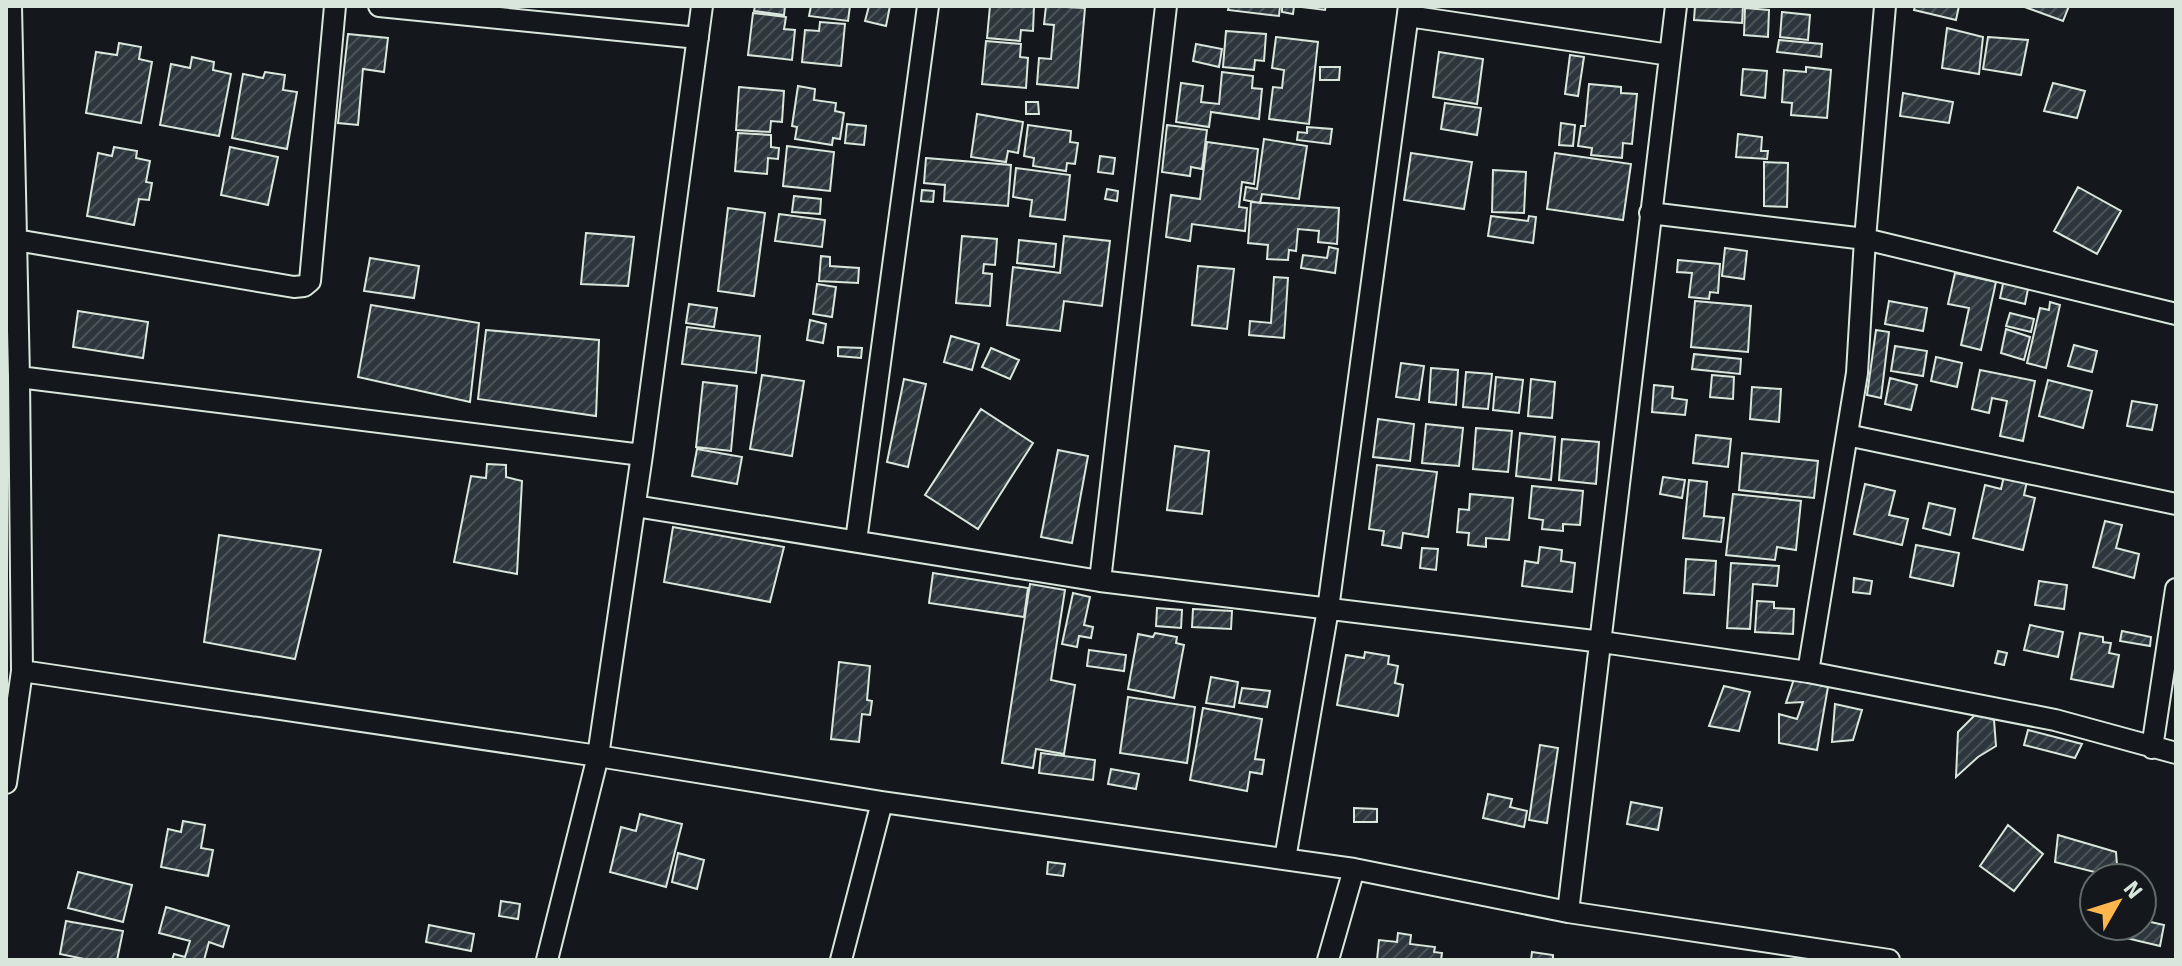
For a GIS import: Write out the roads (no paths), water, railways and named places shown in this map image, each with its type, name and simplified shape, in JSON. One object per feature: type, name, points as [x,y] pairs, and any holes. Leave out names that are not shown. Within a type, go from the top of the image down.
[{"type":"street","points":[[6,783],[22,671],[16,240],[11,216],[11,6]]},
{"type":"street","points":[[16,240],[294,287],[304,286],[310,281],[335,6]]},
{"type":"street","points":[[379,6],[698,38]]},
{"type":"street","points":[[547,960],[598,756],[702,6]]},
{"type":"street","points":[[856,541],[928,6]]},
{"type":"street","points":[[1100,581],[1166,6]]},
{"type":"street","points":[[1568,912],[1676,6]]},
{"type":"street","points":[[1808,672],[1857,373],[1885,6]]},
{"type":"street","points":[[1285,859],[1328,609],[1408,11],[1670,55]]},
{"type":"street","points":[[1650,213],[1865,239],[2176,314]]},
{"type":"street","points":[[19,377],[642,455]]},
{"type":"street","points":[[1847,435],[2176,504]]},
{"type":"street","points":[[635,506],[1100,581],[1602,642],[1808,672],[2055,720],[2176,753]]},
{"type":"street","points":[[2152,748],[2176,589]]},
{"type":"street","points":[[22,671],[598,756],[882,802],[1354,869],[1568,912],[1889,960]]},
{"type":"street","points":[[841,960],[882,802]]},
{"type":"street","points":[[1328,960],[1354,869]]}]
